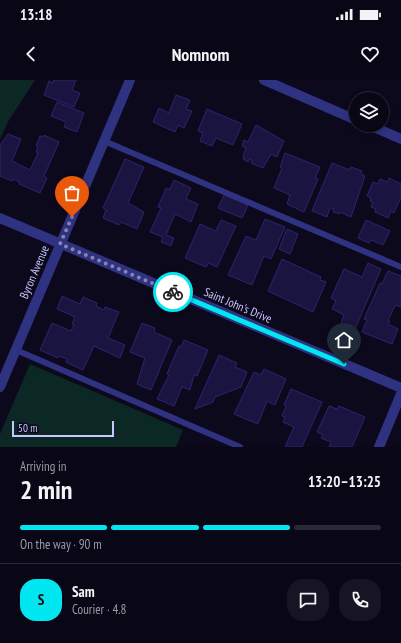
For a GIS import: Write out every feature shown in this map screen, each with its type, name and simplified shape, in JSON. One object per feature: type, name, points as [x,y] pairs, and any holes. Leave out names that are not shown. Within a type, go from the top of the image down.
[{"type":"street","name":"Byron Avenue","points":[[0,387],[130,80]]},
{"type":"street","points":[[264,80],[349,117]]},
{"type":"street","points":[[385,132],[401,139]]},
{"type":"street","name":"Saint John's Drive","points":[[0,218],[401,388]]},
{"type":"street","points":[[379,447],[401,394]]},
{"type":"lane","points":[[104,141],[401,267]]},
{"type":"lane","points":[[16,350],[240,447]]},
{"type":"green space","points":[[0,80],[35,80],[9,120],[0,139]]},
{"type":"green space","points":[[30,364],[183,430],[176,447],[0,447],[0,434]]},
{"type":"building","points":[[54,80],[76,80],[72,90],[80,93],[74,107],[44,95],[49,81],[53,83]]},
{"type":"building","points":[[176,95],[190,100],[186,109],[192,111],[184,128],[178,125],[175,132],[153,122],[159,108],[169,113]]},
{"type":"building","points":[[57,102],[84,113],[77,132],[64,127],[66,122],[51,116]]},
{"type":"building","points":[[207,109],[242,124],[233,145],[216,138],[212,146],[200,141],[203,133],[198,131]]},
{"type":"building","points":[[256,125],[284,141],[277,157],[271,154],[263,168],[251,163],[252,160],[250,159],[248,162],[243,159],[246,148],[242,146],[244,140],[248,142]]},
{"type":"building","points":[[8,134],[21,139],[12,161],[30,170],[38,153],[36,152],[38,148],[36,146],[40,136],[43,137],[44,135],[59,142],[44,176],[47,178],[40,193],[19,184],[20,182],[13,179],[12,181],[0,176],[0,145]]},
{"type":"building","points":[[285,153],[320,167],[315,178],[318,179],[304,212],[287,204],[290,195],[274,188],[282,168],[280,167]]},
{"type":"building","points":[[125,159],[144,167],[128,203],[144,212],[137,229],[121,222],[119,225],[103,218],[106,210],[103,208]]},
{"type":"building","points":[[332,163],[350,170],[351,167],[362,171],[361,174],[365,176],[351,217],[340,212],[339,214],[333,212],[334,209],[330,208],[327,217],[312,211]]},
{"type":"building","points":[[389,178],[401,184],[401,197],[394,213],[391,211],[388,218],[375,212],[376,209],[371,207],[373,203],[370,201],[371,198],[367,196],[373,182],[378,184],[380,179],[388,182]]},
{"type":"building","points":[[174,180],[191,188],[186,199],[198,204],[191,222],[175,214],[166,235],[174,238],[171,246],[161,242],[163,237],[150,232],[161,208],[158,207],[166,188],[170,189]]},
{"type":"building","points":[[224,195],[248,205],[242,218],[218,208]]},
{"type":"building","points":[[265,219],[285,227],[271,259],[264,256],[252,285],[228,275],[246,236],[256,240]]},
{"type":"building","points":[[221,220],[236,226],[217,267],[208,263],[206,267],[185,258],[200,224],[216,231]]},
{"type":"building","points":[[366,220],[390,231],[383,245],[371,240],[369,243],[358,238]]},
{"type":"building","points":[[287,229],[298,234],[290,254],[279,249]]},
{"type":"building","points":[[282,259],[321,277],[320,280],[326,282],[313,312],[268,291]]},
{"type":"building","points":[[368,263],[381,269],[355,329],[341,323],[344,315],[332,309],[336,301],[331,298],[344,269],[362,277]]},
{"type":"building","points":[[388,271],[401,276],[401,307],[395,305],[388,321],[390,321],[388,324],[398,329],[392,344],[362,332],[367,320],[364,319],[380,283],[382,284]]},
{"type":"building","points":[[62,296],[80,304],[83,297],[97,303],[96,306],[104,310],[105,307],[119,312],[108,338],[125,345],[120,358],[94,346],[83,370],[66,362],[67,359],[59,356],[58,358],[40,350],[52,323],[71,331],[74,325],[72,324],[75,317],[57,309]]},
{"type":"building","points":[[142,323],[155,328],[154,332],[172,340],[151,390],[137,384],[145,358],[130,352]]},
{"type":"building","points":[[184,340],[208,350],[197,376],[194,375],[190,390],[182,387],[174,406],[157,399],[169,375],[167,374],[179,346],[181,347]]},
{"type":"building","points":[[219,355],[237,363],[235,367],[247,372],[241,387],[215,397],[213,402],[195,409]]},
{"type":"building","points":[[264,369],[286,379],[275,405],[267,401],[258,424],[234,414],[254,372],[261,375]]},
{"type":"building","points":[[291,389],[322,402],[302,447],[285,447],[294,427],[283,422],[285,417],[282,416],[286,406],[284,405]]},
{"type":"building","points":[[329,406],[337,409],[339,406],[365,417],[352,447],[329,447],[331,442],[321,438],[323,435],[317,432]]},
{"type":"way so far","points":[[72,217],[60,244],[173,292]]},
{"type":"route","points":[[173,292],[344,364]]}]
